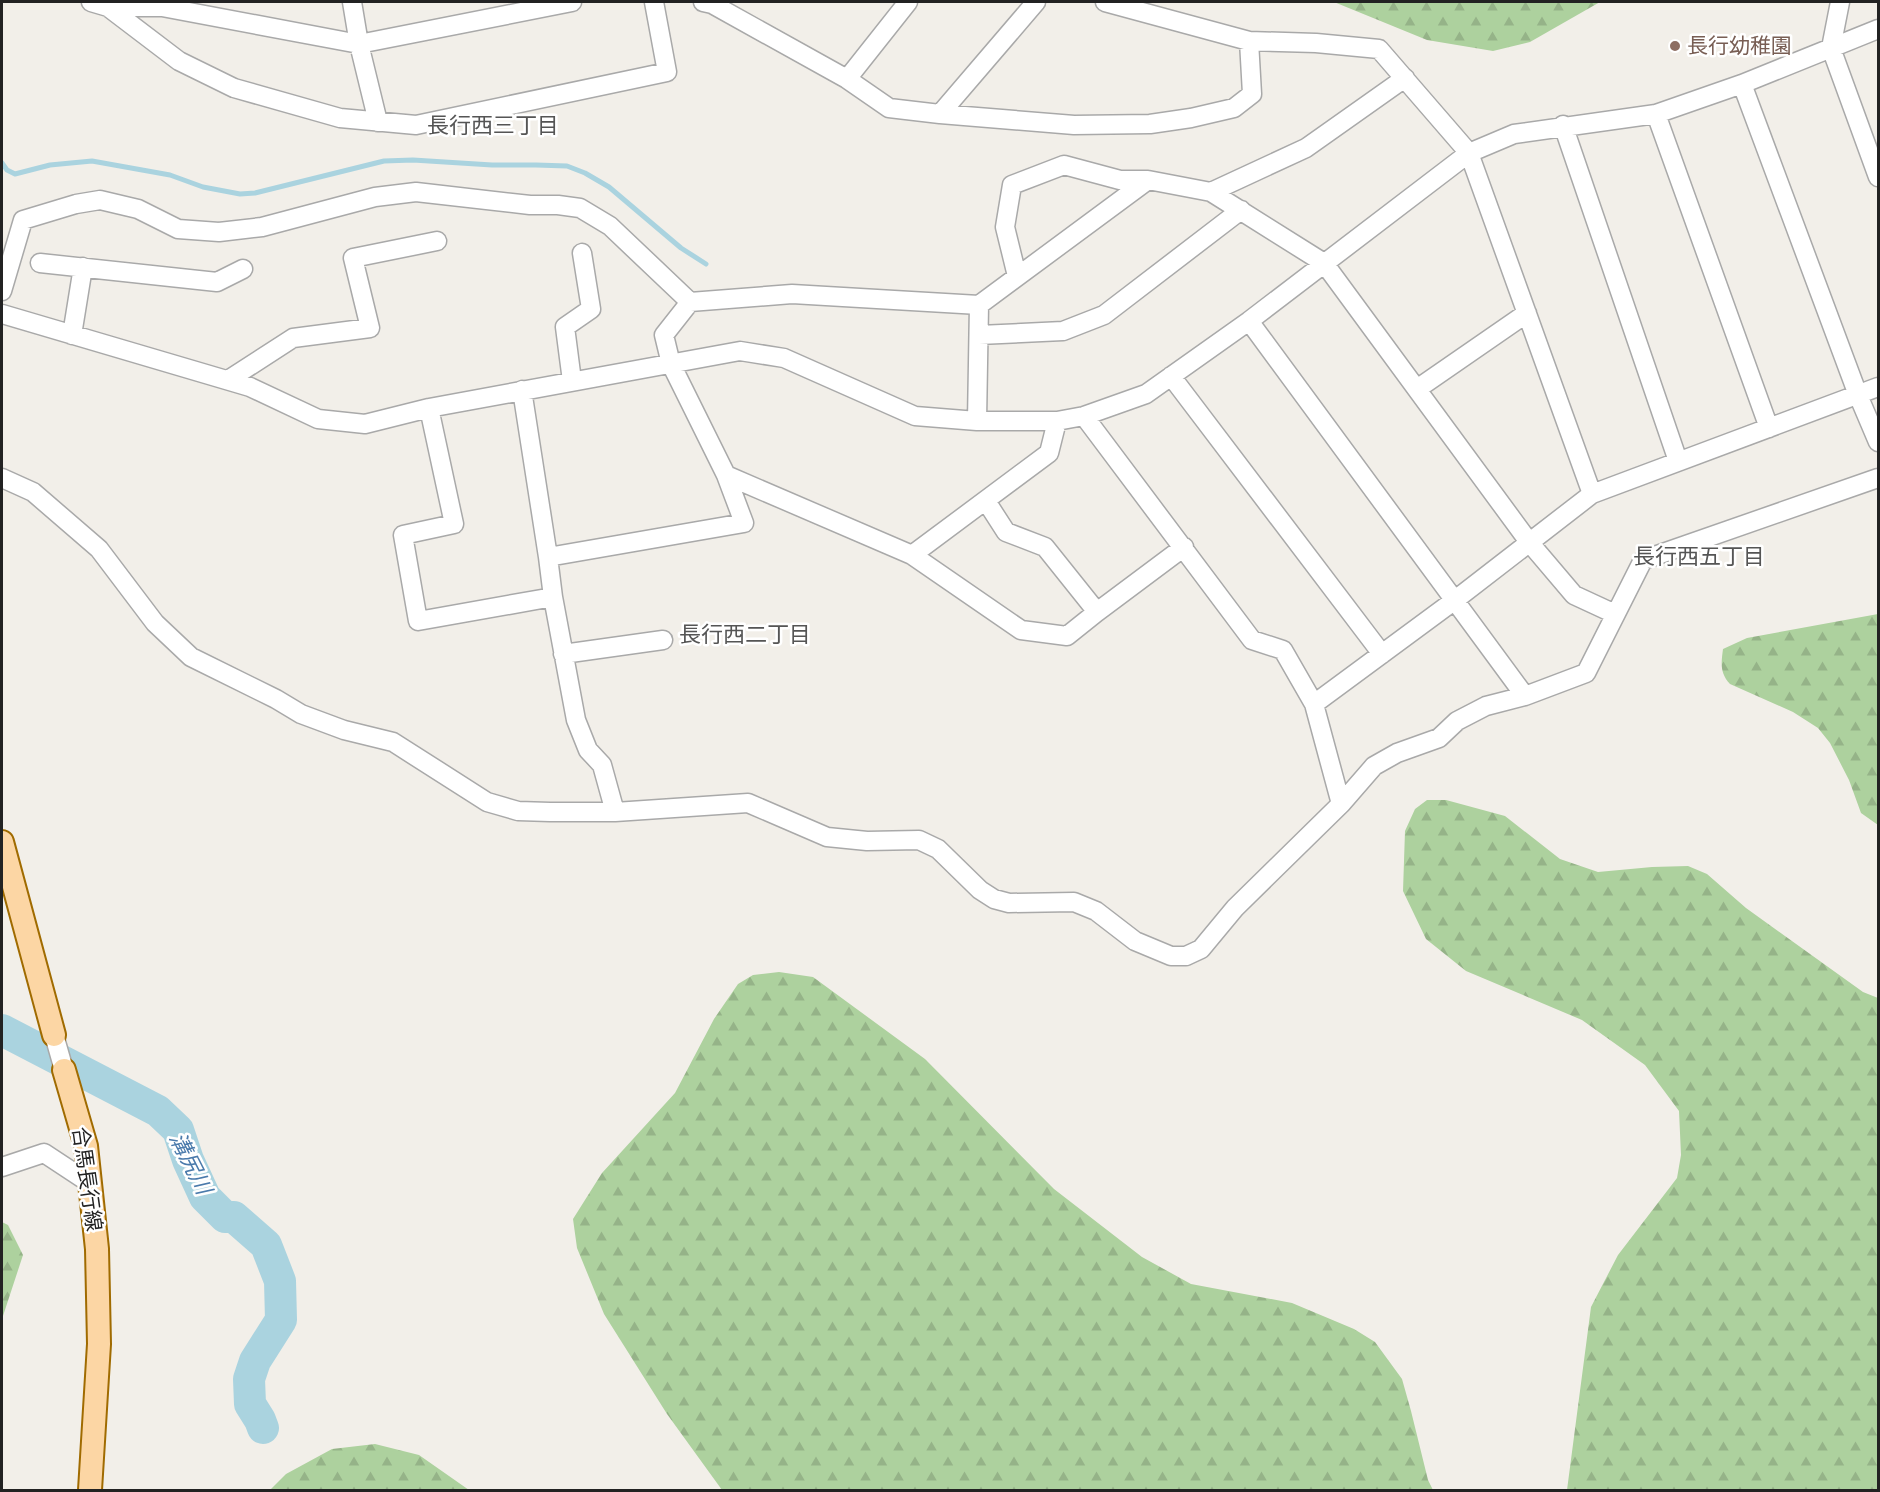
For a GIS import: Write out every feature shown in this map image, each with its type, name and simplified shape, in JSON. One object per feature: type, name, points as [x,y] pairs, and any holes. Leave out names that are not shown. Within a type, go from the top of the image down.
[{"type":"main road","name":"合馬長行線","points":[[2,842],[54,1035]]},
{"type":"main road","name":"合馬長行線","points":[[64,1070],[86,1146],[97,1249],[99,1344],[90,1491]]},
{"type":"street","points":[[352,2],[359,44],[378,122]]},
{"type":"street","points":[[100,4],[162,7],[359,44],[572,2]]},
{"type":"street","points":[[100,4],[178,61],[234,88],[340,118],[416,125],[667,72],[654,2]]},
{"type":"street","points":[[703,2],[712,4],[847,79],[889,108],[1074,125],[1150,124],[1234,108],[1252,94],[1249,41]]},
{"type":"street","points":[[940,114],[1036,2]]},
{"type":"street","points":[[1105,2],[1249,41],[1379,49],[1469,153],[1592,494]]},
{"type":"street","points":[[1840,2],[1831,48],[1878,177]]},
{"type":"street","points":[[847,79],[902,4]]},
{"type":"street","points":[[2,314],[250,387],[318,419],[364,424],[429,408],[740,351],[784,358],[915,416],[978,421],[1057,421],[1084,416],[1146,394],[1249,321],[1469,153],[1514,134],[1563,125],[1656,114],[1742,84],[1878,29]]},
{"type":"street","points":[[1211,192],[1306,148],[1405,78]]},
{"type":"street","points":[[1742,84],[1878,442]]},
{"type":"street","points":[[1656,114],[1769,428]]},
{"type":"street","points":[[1563,125],[1678,461]]},
{"type":"street","points":[[1017,276],[1005,227],[1012,185],[1064,165],[1120,180],[1148,180],[1211,192],[1324,263],[1529,542],[1574,595],[1615,614]]},
{"type":"street","points":[[548,557],[744,523],[726,475],[671,364],[664,335],[690,302],[792,294],[979,305],[1148,180]]},
{"type":"street","points":[[2,291],[23,220],[76,204],[100,200],[138,209],[178,229],[219,232],[262,227],[375,197],[416,192],[530,205],[580,208],[610,226],[690,302]]},
{"type":"street","points":[[979,335],[1064,331],[1104,315],[1241,210]]},
{"type":"street","points":[[228,380],[293,338],[370,328],[353,258],[437,241]]},
{"type":"street","points":[[572,381],[565,327],[591,309],[582,253]]},
{"type":"street","points":[[40,262],[217,282],[243,269]]},
{"type":"street","points":[[72,335],[83,267]]},
{"type":"street","points":[[978,421],[979,305]]},
{"type":"street","points":[[1417,389],[1527,313]]},
{"type":"street","points":[[1249,321],[1525,696]]},
{"type":"street","points":[[1171,376],[1382,654]]},
{"type":"street","points":[[1314,705],[1592,494],[1878,387]]},
{"type":"street","points":[[522,390],[553,597],[576,720],[588,750],[602,765],[615,812]]},
{"type":"street","points":[[429,408],[454,525],[403,535],[418,621],[553,597]]},
{"type":"street","points":[[1084,416],[1252,640],[1283,650],[1314,705],[1341,804]]},
{"type":"street","points":[[912,555],[1049,453],[1057,421]]},
{"type":"street","points":[[726,475],[912,555],[1021,630],[1066,636],[1184,547]]},
{"type":"street","points":[[2,478],[33,492],[99,549],[154,623],[191,657],[276,699],[301,714],[345,730],[393,742],[487,802],[518,811],[615,812],[748,803],[827,837],[867,841],[919,840],[938,849],[980,890],[994,899],[1009,903],[1074,902],[1096,911],[1135,940],[1171,956],[1186,956],[1201,949],[1235,908],[1341,804],[1374,766],[1397,753],[1439,738],[1457,721],[1486,706],[1525,696],[1586,673],[1642,560],[1878,478]]},
{"type":"street","points":[[986,501],[1006,532],[1045,547],[1097,612]]},
{"type":"street","points":[[563,654],[663,640]]},
{"type":"street","name":"合馬長行線","points":[[54,1035],[64,1070]]},
{"type":"street","points":[[2,1167],[44,1153],[91,1184]]},
{"type":"green space","points":[[1334,2],[1600,2],[1530,42],[1493,51],[1427,40]]},
{"type":"green space","points":[[1878,614],[1878,825],[1861,813],[1849,780],[1830,743],[1818,728],[1793,712],[1730,684],[1724,676],[1722,664],[1723,649],[1747,638]]},
{"type":"green space","points":[[1427,800],[1446,800],[1505,816],[1560,859],[1598,872],[1688,866],[1707,874],[1746,908],[1863,992],[1878,998],[1878,1490],[1567,1490],[1591,1307],[1618,1255],[1677,1178],[1681,1155],[1679,1111],[1645,1065],[1582,1020],[1466,971],[1426,939],[1403,891],[1405,831],[1415,809]]},
{"type":"green space","points":[[779,972],[813,977],[925,1059],[1054,1189],[1142,1257],[1191,1284],[1292,1303],[1354,1329],[1375,1342],[1402,1379],[1428,1480],[1433,1490],[722,1490],[667,1414],[604,1314],[577,1248],[573,1219],[602,1173],[675,1093],[714,1019],[738,984],[753,975]]},
{"type":"green space","points":[[2,1222],[8,1225],[23,1255],[2,1319]]},
{"type":"green space","points":[[375,1444],[419,1455],[469,1490],[270,1490],[286,1474],[332,1449]]},
{"type":"waterway","points":[[2,163],[7,170],[15,174],[50,165],[92,161],[170,175],[203,187],[240,194],[255,193],[384,161],[567,166],[609,187],[681,248],[706,264]]},
{"type":"waterway","name":"溝尻川","points":[[2,1030],[158,1111],[178,1130],[188,1160],[205,1197],[225,1217],[234,1217],[266,1245],[280,1281],[281,1320],[255,1361],[249,1379],[250,1404],[263,1428]]},
{"type":"place","name":"長行幼稚園","points":[[1675,46]]},
{"type":"district","name":"長行西三丁目","points":[[493,125]]},
{"type":"district","name":"長行西五丁目","points":[[1699,556]]},
{"type":"district","name":"長行西二丁目","points":[[745,634]]}]
